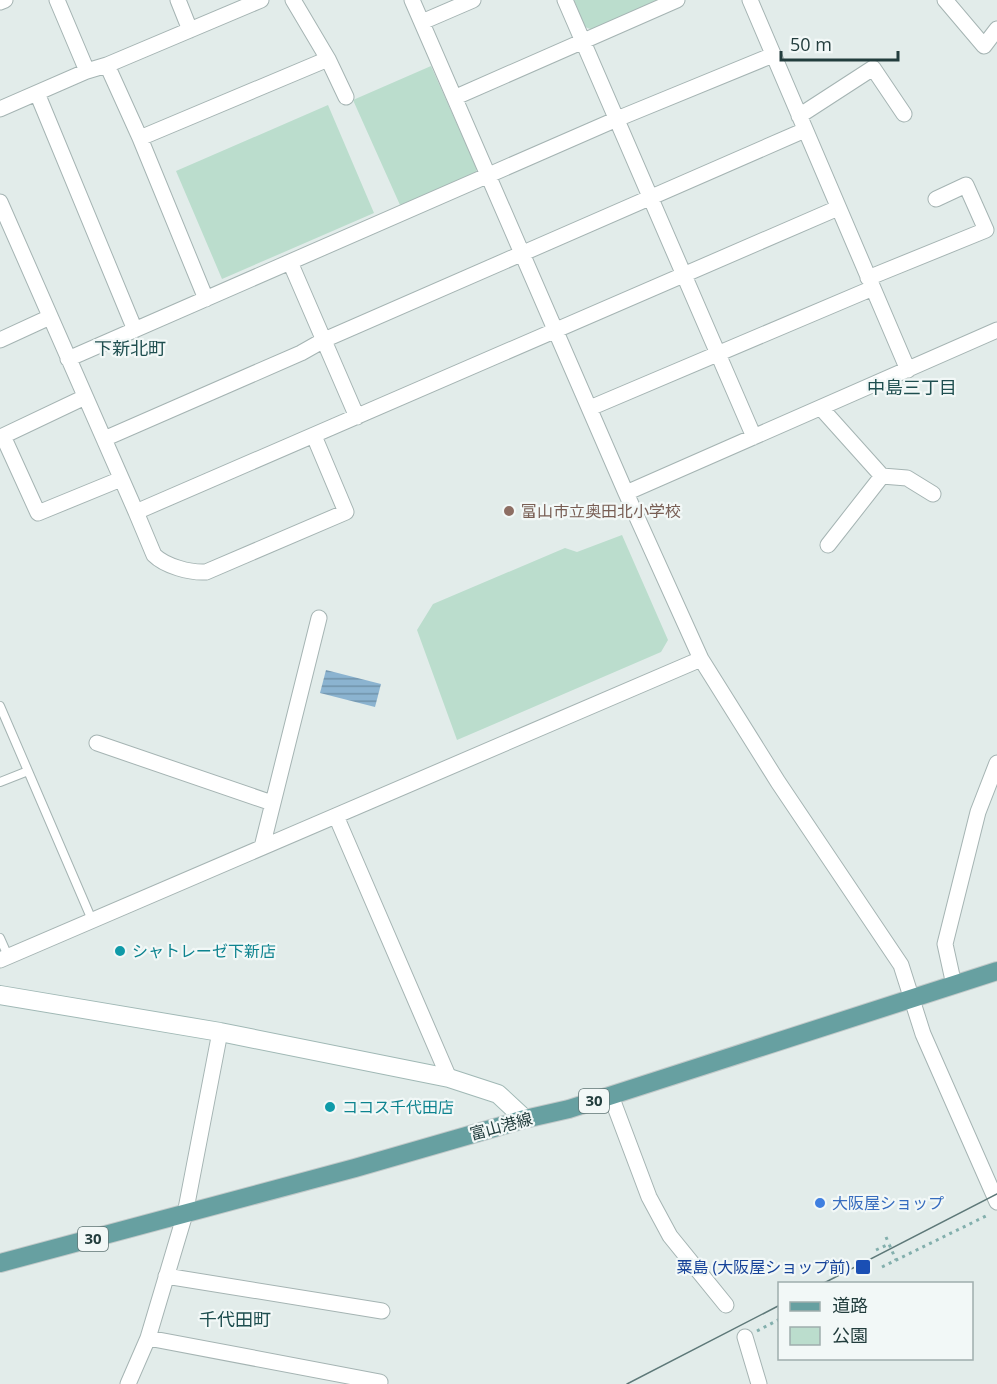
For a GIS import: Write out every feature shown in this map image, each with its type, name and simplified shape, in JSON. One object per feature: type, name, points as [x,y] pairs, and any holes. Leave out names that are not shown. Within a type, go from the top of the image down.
[{"type":"main road","name":"富山港線","points":[[0,1263],[525,1119],[569,1109],[997,971]]},
{"type":"street","points":[[0,2],[5,0]]},
{"type":"street","points":[[57,0],[87,70]]},
{"type":"street","points":[[178,0],[190,30]]},
{"type":"street","points":[[0,109],[87,70],[107,65],[261,0]]},
{"type":"street","points":[[292,0],[328,59],[346,97]]},
{"type":"street","points":[[412,0],[626,493],[701,659],[778,782],[901,965],[923,1034],[997,1202]]},
{"type":"street","points":[[422,22],[473,0]]},
{"type":"street","points":[[565,0],[754,437]]},
{"type":"street","points":[[456,97],[676,0]]},
{"type":"street","points":[[945,0],[984,46],[997,29]]},
{"type":"street","points":[[752,1],[908,370]]},
{"type":"street","points":[[68,359],[617,119],[773,55]]},
{"type":"street","points":[[140,138],[328,59]]},
{"type":"street","points":[[107,65],[140,138],[206,299]]},
{"type":"street","points":[[104,439],[651,197],[802,123],[873,68],[904,114]]},
{"type":"street","points":[[37,93],[135,330]]},
{"type":"street","points":[[590,408],[718,354],[986,230],[966,185],[936,199]]},
{"type":"street","points":[[0,202],[154,555],[159,560],[197,572],[206,572],[346,512],[314,436]]},
{"type":"street","points":[[136,512],[838,208]]},
{"type":"street","points":[[290,262],[357,417]]},
{"type":"street","points":[[0,340],[50,317]]},
{"type":"street","points":[[626,493],[908,370],[996,335]]},
{"type":"street","points":[[86,397],[3,436],[38,513],[121,479]]},
{"type":"street","points":[[821,408],[882,476],[907,478],[933,494]]},
{"type":"street","points":[[828,544],[882,476]]},
{"type":"street","points":[[262,847],[319,618]]},
{"type":"street","points":[[4,958],[701,659]]},
{"type":"street","points":[[97,743],[272,803]]},
{"type":"street","points":[[954,985],[945,944],[978,812],[997,763]]},
{"type":"street","points":[[336,816],[449,1078]]},
{"type":"street","points":[[0,995],[220,1032],[449,1078],[498,1094],[525,1119]]},
{"type":"street","points":[[128,1384],[148,1338],[185,1214],[220,1032]]},
{"type":"street","points":[[611,1096],[649,1197],[670,1236],[726,1305]]},
{"type":"street","points":[[166,1276],[382,1311]]},
{"type":"street","points":[[148,1338],[380,1382]]},
{"type":"street","points":[[745,1339],[759,1384]]},
{"type":"lane","points":[[0,706],[92,920]]},
{"type":"lane","points":[[0,782],[28,771]]},
{"type":"lane","points":[[0,938],[4,958]]},
{"type":"path","points":[[882,1267],[997,1210]]},
{"type":"path","points":[[886,1237],[896,1260]]},
{"type":"path","points":[[876,1250],[889,1244]]},
{"type":"path","points":[[745,1339],[754,1332],[778,1321]]},
{"type":"green space","points":[[574,0],[660,0],[593,30],[585,27]]},
{"type":"green space","points":[[431,66],[477,169],[475,174],[400,205],[353,100]]},
{"type":"green space","points":[[328,105],[374,213],[222,279],[176,171]]},
{"type":"green space","points":[[622,535],[668,640],[661,652],[457,740],[417,630],[433,604],[565,548],[577,552]]},
{"type":"water","points":[[326,670],[381,684],[375,707],[320,693]]},
{"type":"tram line","points":[[826,1282],[997,1194]]},
{"type":"tram line","points":[[627,1384],[778,1306]]},
{"type":"place","name":"富山市立奥田北小学校","points":[[509,511]]},
{"type":"place","name":"シャトレーゼ下新店","points":[[120,951]]},
{"type":"place","name":"ココス千代田店","points":[[330,1107]]},
{"type":"place","name":"大阪屋ショップ","points":[[820,1203]]},
{"type":"place","name":"粟島 (大阪屋ショップ前)","points":[[863,1267]]},
{"type":"district","name":"下新北町","points":[[130,349]]},
{"type":"district","name":"中島三丁目","points":[[912,388]]},
{"type":"district","name":"千代田町","points":[[235,1320]]}]
